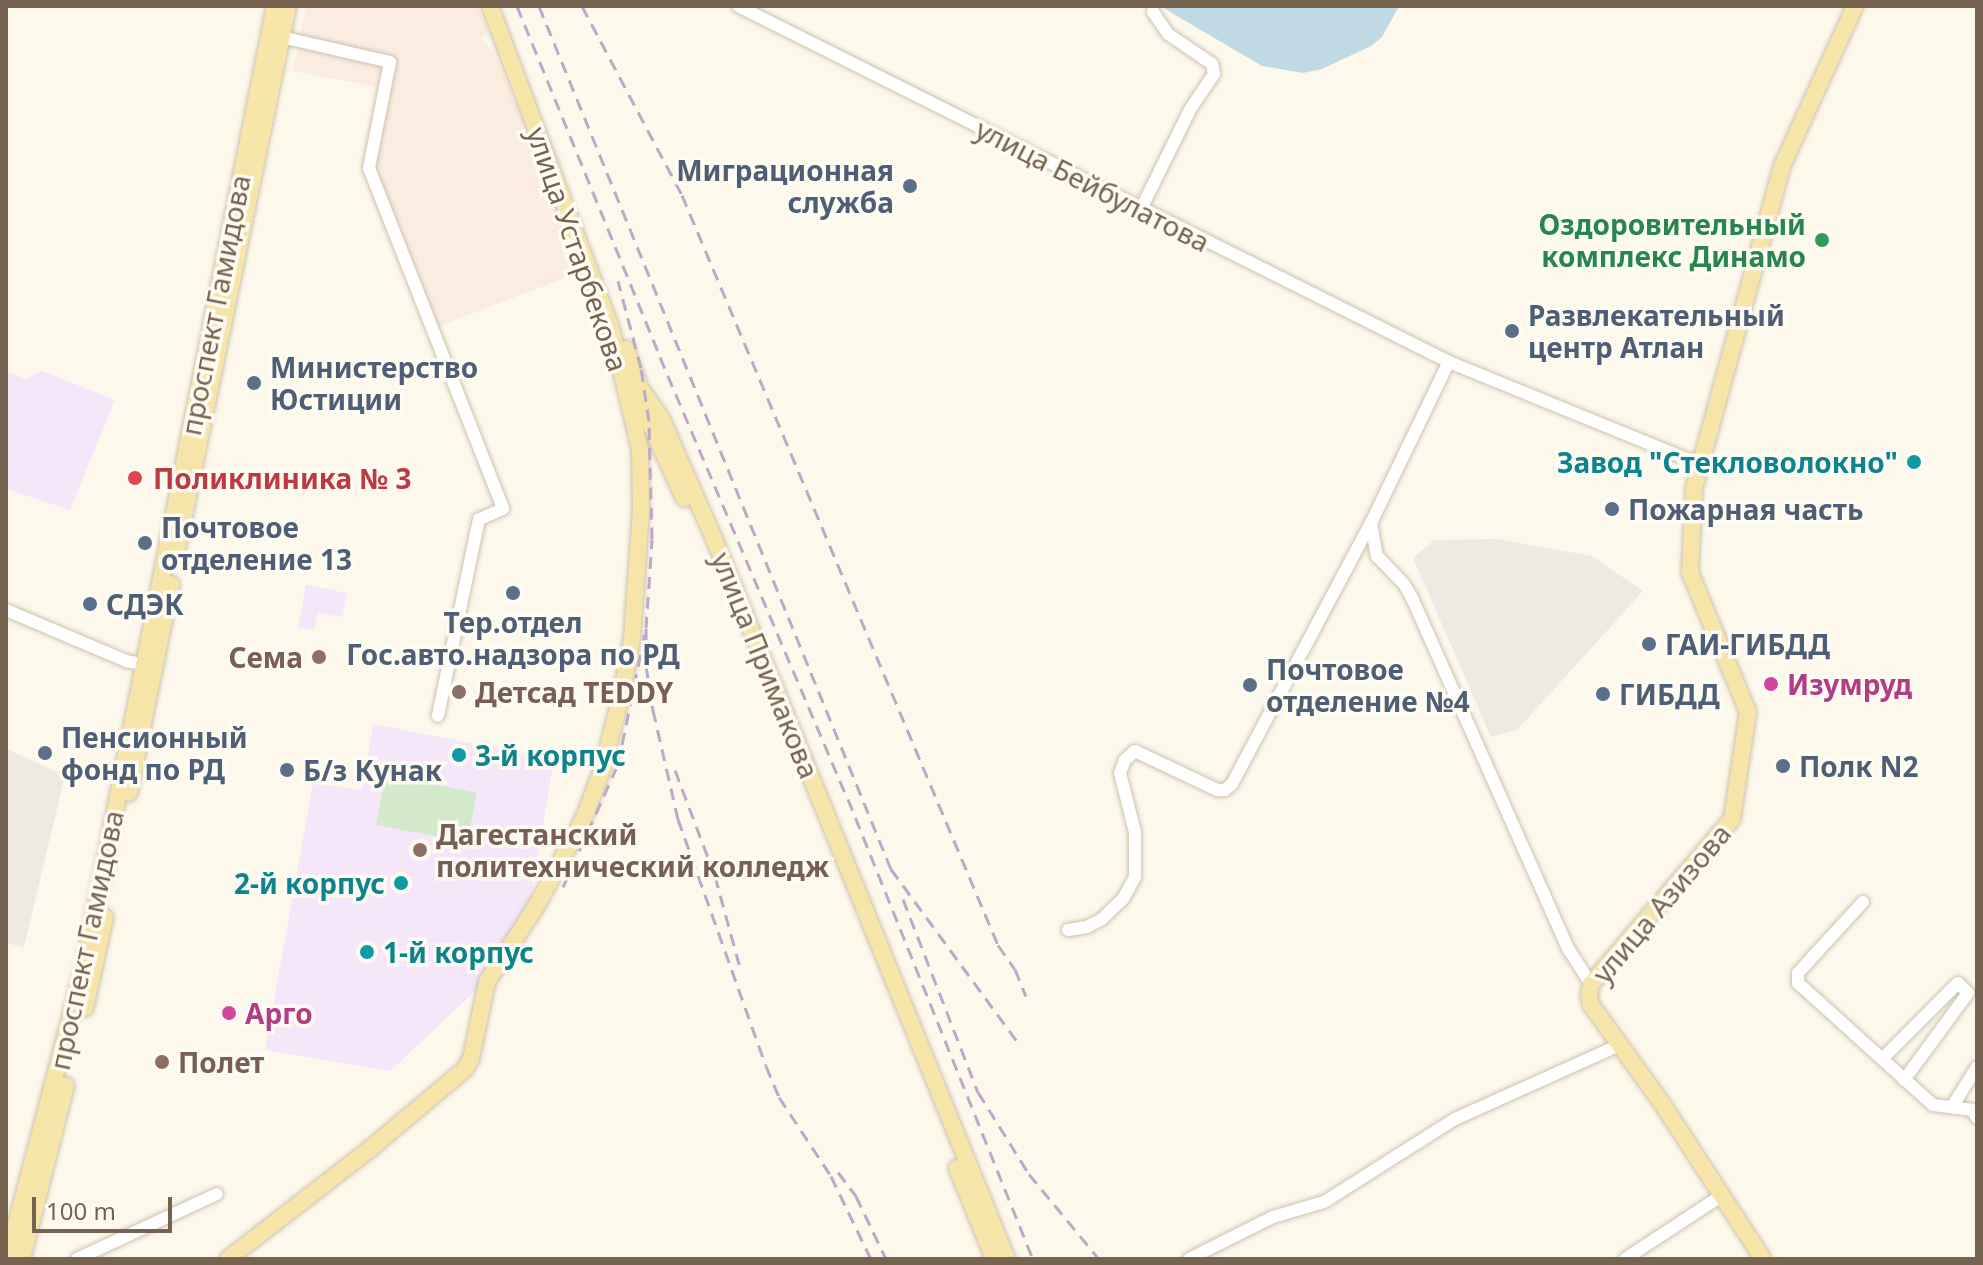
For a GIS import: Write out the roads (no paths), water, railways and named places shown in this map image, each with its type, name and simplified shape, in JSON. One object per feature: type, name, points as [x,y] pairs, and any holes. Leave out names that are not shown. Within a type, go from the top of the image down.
[{"type":"main road","name":"проспект Гамидова","points":[[261,114],[275,6]]},
{"type":"main road","name":"проспект Гамидова","points":[[7,1259],[86,957],[261,114],[288,6]]},
{"type":"main road","name":"улица Устарбекова","points":[[230,1259],[457,1078],[471,1059],[487,982],[537,905],[584,818],[611,741],[632,639],[641,480],[641,395],[611,328],[490,6]]},
{"type":"main road","points":[[499,6],[641,395]]},
{"type":"main road","name":"улица Азизова","points":[[1763,1259],[1591,1005],[1591,984],[1732,819],[1748,712],[1690,573],[1703,466],[1782,166],[1855,6]]},
{"type":"main road","name":"улица Азизова","points":[[1772,1259],[1598,996],[1598,987],[1737,823],[1753,743],[1753,708],[1699,579],[1696,557],[1703,466],[1789,170],[1866,6]]},
{"type":"main road","name":"улица Примакова","points":[[641,395],[647,423],[748,647],[994,1259]]},
{"type":"main road","name":"улица Примакова","points":[[641,395],[661,418],[721,556],[1007,1259]]},
{"type":"main road","points":[[230,1259],[468,1078],[481,1057],[497,978],[554,887],[588,820],[618,736],[643,575],[647,423]]},
{"type":"main road","name":"проспект Гамидова","points":[[22,1259],[97,959],[149,662]]},
{"type":"street","name":"улица Бейбулатова","points":[[738,6],[1449,362],[1703,466]]},
{"type":"street","points":[[1141,209],[1191,108],[1214,74],[1212,64],[1168,34],[1153,12]]},
{"type":"street","points":[[281,37],[390,62],[369,168],[503,509],[479,519],[438,716]]},
{"type":"street","points":[[1068,930],[1087,927],[1102,919],[1123,899],[1135,877],[1135,832],[1120,773],[1125,760],[1135,751],[1217,790],[1225,790],[1232,784],[1371,523],[1449,362]]},
{"type":"street","points":[[1371,523],[1377,556],[1404,584],[1569,950],[1591,984]]},
{"type":"street","points":[[6,610],[149,662]]},
{"type":"street","points":[[1863,902],[1798,973],[1798,979],[1933,1105],[1972,1110],[1977,1118]]},
{"type":"street","points":[[1882,1059],[1958,983],[1968,993],[1904,1080]]},
{"type":"street","points":[[1189,1259],[1273,1217],[1324,1202],[1455,1119],[1620,1045]]},
{"type":"street","points":[[1952,1107],[1977,1067]]},
{"type":"street","points":[[77,1259],[217,1194]]},
{"type":"street","points":[[1625,1259],[1721,1196]]},
{"type":"water","points":[[1160,6],[1399,6],[1382,37],[1371,46],[1322,69],[1303,73],[1262,66]]},
{"type":"railway","points":[[517,6],[660,357],[848,799],[1033,1259]]},
{"type":"railway","points":[[539,6],[891,869],[1016,1040]]},
{"type":"railway","points":[[582,6],[682,195],[998,945],[1015,969],[1026,996]]},
{"type":"railway","points":[[563,887],[618,764],[646,628],[652,539],[649,421],[641,368],[618,281]]},
{"type":"railway","points":[[646,628],[646,666],[653,710],[678,819],[766,1066],[779,1097],[831,1176],[871,1259]]},
{"type":"railway","points":[[675,770],[715,876],[741,971]]},
{"type":"railway","points":[[903,899],[978,1092],[1029,1174],[1099,1259]]},
{"type":"railway","points":[[838,1172],[856,1196],[886,1259]]},
{"type":"place","name":"Миграционная служба","points":[[910,186]]},
{"type":"place","name":"Оздоровительный комплекс Динамо","points":[[1822,240]]},
{"type":"place","name":"Развлекательный центр Атлан","points":[[1512,331]]},
{"type":"place","name":"Министерство Юстиции","points":[[254,383]]},
{"type":"place","name":"Завод \"Стекловолокно\"","points":[[1914,462]]},
{"type":"place","name":"Поликлиника № 3","points":[[135,478]]},
{"type":"place","name":"Пожарная часть","points":[[1612,509]]},
{"type":"place","name":"Почтовое отделение 13","points":[[145,543]]},
{"type":"place","name":"Тер.отдел Гос.авто.надзора по РД","points":[[513,593]]},
{"type":"place","name":"СДЭК","points":[[90,604]]},
{"type":"place","name":"ГАИ-ГИБДД","points":[[1649,644]]},
{"type":"place","name":"Сема","points":[[319,657]]},
{"type":"place","name":"Изумруд","points":[[1771,684]]},
{"type":"place","name":"Почтовое отделение №4","points":[[1250,685]]},
{"type":"place","name":"Детсад TEDDY","points":[[459,692]]},
{"type":"place","name":"ГИБДД","points":[[1603,694]]},
{"type":"place","name":"Пенсионный фонд по РД","points":[[45,753]]},
{"type":"place","name":"3-й корпус","points":[[459,755]]},
{"type":"place","name":"Полк N2","points":[[1783,766]]},
{"type":"place","name":"Б/з Кунак","points":[[287,770]]},
{"type":"place","name":"Дагестанский политехнический колледж","points":[[420,850]]},
{"type":"place","name":"2-й корпус","points":[[401,883]]},
{"type":"place","name":"1-й корпус","points":[[367,952]]},
{"type":"place","name":"Арго","points":[[229,1013]]},
{"type":"place","name":"Полет","points":[[162,1062]]}]
